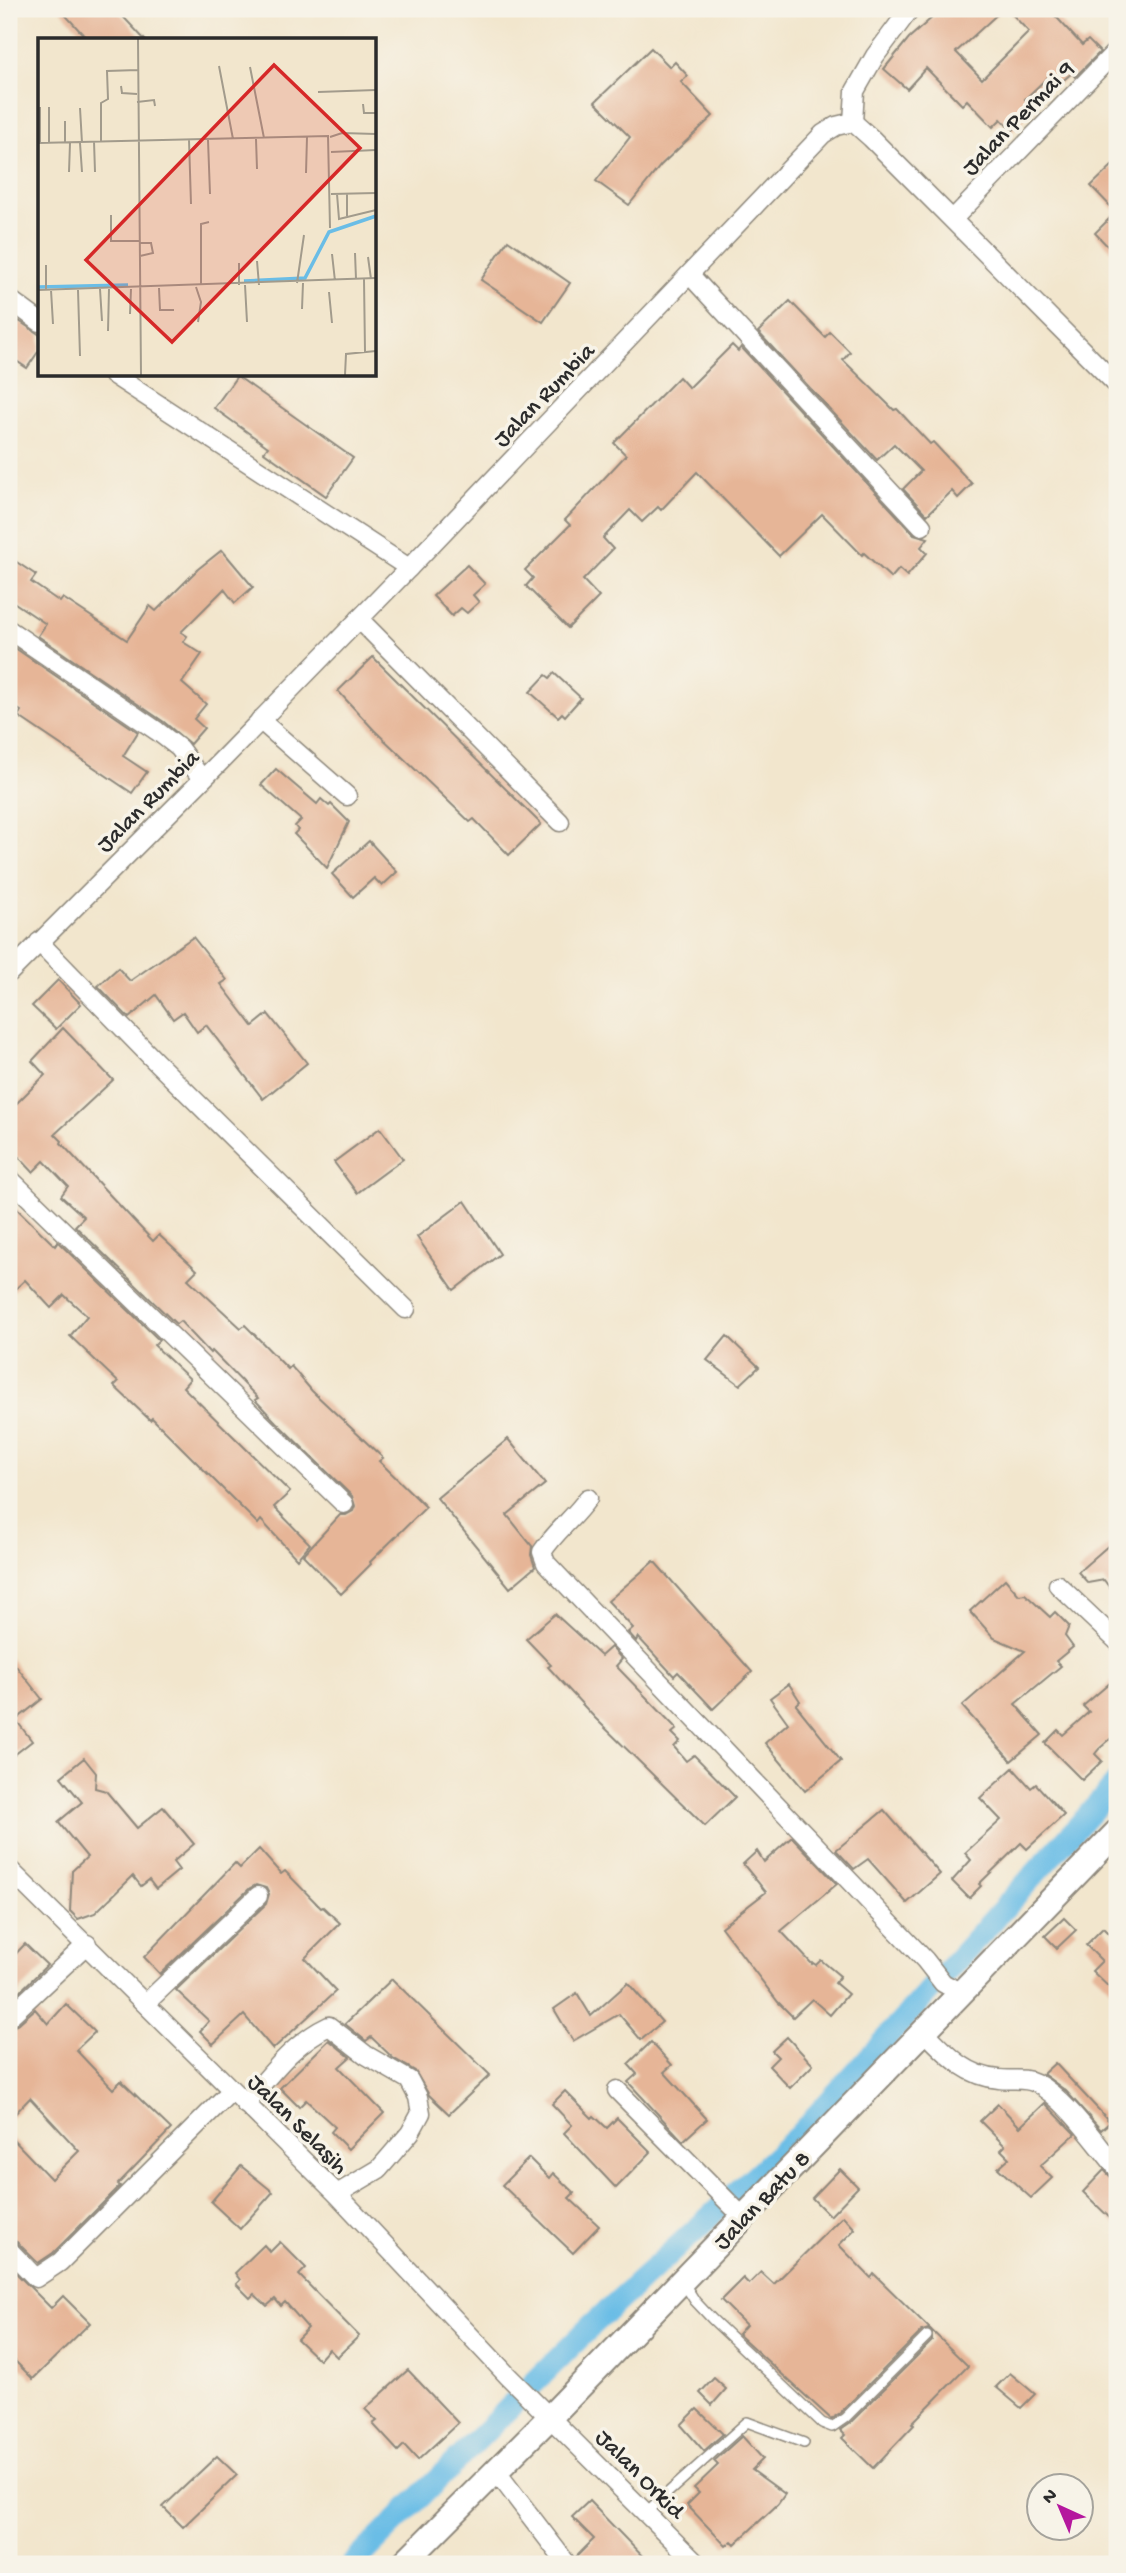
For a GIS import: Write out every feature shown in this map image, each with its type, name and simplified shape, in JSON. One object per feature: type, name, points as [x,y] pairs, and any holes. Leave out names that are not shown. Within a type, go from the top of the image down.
[{"type":"street","points":[[910,9],[874,56],[855,91],[853,122],[1117,385]]},
{"type":"street","name":"Jalan Permai 9","points":[[953,219],[1117,50]]},
{"type":"street","name":"Jalan Rumbia","points":[[9,973],[409,568],[823,134],[836,126],[853,122]]},
{"type":"street","points":[[690,275],[922,526]]},
{"type":"street","points":[[9,299],[38,321]]},
{"type":"street","points":[[115,376],[409,568]]},
{"type":"street","points":[[359,619],[560,822]]},
{"type":"street","points":[[9,630],[157,731],[179,748],[202,779]]},
{"type":"street","points":[[260,720],[346,796]]},
{"type":"street","points":[[38,942],[406,1309]]},
{"type":"street","points":[[9,1178],[344,1504]]},
{"type":"street","points":[[588,1498],[575,1516],[551,1538],[542,1552],[546,1563],[952,1988]]},
{"type":"street","points":[[1059,1584],[1117,1641]]},
{"type":"street","name":"Jalan Batu 8","points":[[402,2564],[496,2471],[543,2410],[682,2280],[737,2211],[924,2031],[952,1988],[1117,1832]]},
{"type":"street","name":"Jalan Selasih","points":[[9,1868],[337,2194],[543,2410]]},
{"type":"street","points":[[146,2003],[258,1896]]},
{"type":"street","points":[[9,2017],[87,1944]]},
{"type":"street","points":[[245,2104],[290,2051],[311,2034],[329,2026],[366,2054],[409,2080],[418,2097],[422,2113],[410,2133],[379,2169],[337,2194]]},
{"type":"street","points":[[924,2031],[956,2063],[977,2074],[999,2080],[1021,2079],[1035,2082],[1062,2104],[1117,2168]]},
{"type":"street","points":[[617,2090],[737,2211]]},
{"type":"street","points":[[9,2250],[36,2278],[45,2273],[60,2262],[231,2091]]},
{"type":"street","name":"Jalan Orkid","points":[[543,2410],[697,2564]]},
{"type":"street","points":[[496,2471],[567,2564]]},
{"type":"lane","points":[[682,2280],[695,2301],[712,2319],[822,2423],[832,2427],[845,2418],[927,2336]]},
{"type":"lane","points":[[645,2512],[747,2422],[804,2443]]},
{"type":"building","points":[[60,9],[116,9],[143,38],[86,38]]},
{"type":"building","points":[[942,9],[1003,9],[956,52],[982,79],[1029,32],[1007,9],[1049,9],[1082,45],[1088,40],[1100,52],[1075,77],[1072,73],[1059,84],[1050,75],[1025,99],[1035,109],[1012,131],[1001,119],[993,127],[967,100],[962,105],[926,68],[907,89],[884,69],[909,38]]},
{"type":"building","points":[[651,48],[670,67],[675,62],[688,76],[681,82],[713,116],[661,165],[629,205],[596,181],[630,137],[595,102]]},
{"type":"building","points":[[1117,161],[1117,256],[1095,233],[1116,212],[1091,186]]},
{"type":"building","points":[[508,240],[570,283],[543,322],[481,280]]},
{"type":"building","points":[[790,301],[825,337],[830,332],[850,352],[843,360],[894,410],[897,409],[930,444],[933,442],[972,484],[958,498],[952,491],[927,515],[903,489],[921,471],[894,444],[877,460],[758,332]]},
{"type":"building","points":[[19,321],[38,334],[38,352],[27,368],[9,356],[9,335]]},
{"type":"building","points":[[732,345],[738,351],[741,347],[914,534],[928,538],[921,547],[927,553],[907,576],[899,569],[891,578],[864,553],[862,555],[822,514],[779,556],[697,472],[661,510],[658,507],[642,522],[630,510],[603,538],[613,549],[583,580],[599,597],[568,628],[526,586],[533,578],[525,570],[570,525],[565,520],[626,455],[614,443],[679,377],[689,388]]},
{"type":"building","points":[[237,376],[353,458],[326,496],[264,452],[268,447],[214,408]]},
{"type":"building","points":[[222,550],[253,587],[235,603],[224,589],[181,632],[187,636],[183,642],[202,654],[182,683],[206,704],[194,719],[204,728],[190,744],[164,722],[38,636],[46,624],[9,599],[9,557],[36,575],[31,582],[60,602],[63,598],[127,640],[150,606],[156,611],[198,569]]},
{"type":"building","points":[[467,565],[485,584],[473,595],[479,602],[467,613],[461,608],[452,616],[433,596]]},
{"type":"building","points":[[9,644],[138,732],[123,756],[147,772],[132,793],[18,716],[21,711],[9,703]]},
{"type":"building","points":[[373,657],[541,824],[509,855],[474,819],[470,822],[374,730],[338,691]]},
{"type":"building","points":[[554,673],[581,698],[565,716],[562,713],[558,717],[530,692],[546,675],[550,678]]},
{"type":"building","points":[[276,769],[317,804],[321,799],[329,806],[331,804],[349,822],[327,868],[294,834],[298,830],[295,826],[301,820],[261,785]]},
{"type":"building","points":[[369,841],[397,872],[382,886],[374,878],[353,897],[332,874]]},
{"type":"building","points":[[193,937],[227,980],[221,984],[253,1026],[268,1014],[307,1063],[263,1099],[206,1025],[197,1032],[183,1012],[173,1019],[156,995],[129,1018],[98,986],[118,968],[130,981]]},
{"type":"building","points":[[58,980],[81,1004],[56,1029],[32,1006]]},
{"type":"building","points":[[63,1028],[113,1080],[55,1134],[61,1143],[153,1241],[159,1235],[197,1270],[188,1279],[241,1328],[245,1325],[288,1369],[291,1366],[312,1391],[383,1458],[379,1461],[426,1507],[341,1594],[303,1555],[340,1515],[353,1511],[355,1506],[352,1496],[276,1422],[255,1400],[258,1398],[212,1351],[210,1353],[180,1321],[176,1324],[75,1226],[84,1217],[61,1196],[68,1186],[44,1161],[33,1172],[19,1157],[9,1166],[9,1111],[45,1075],[32,1061]]},
{"type":"building","points":[[380,1128],[403,1159],[357,1193],[334,1162]]},
{"type":"building","points":[[9,1201],[55,1246],[58,1242],[159,1340],[154,1345],[190,1379],[183,1387],[290,1492],[274,1507],[310,1544],[297,1559],[261,1520],[258,1524],[152,1418],[150,1420],[114,1386],[118,1382],[70,1336],[87,1316],[64,1295],[51,1308],[25,1280],[9,1295]]},
{"type":"building","points":[[465,1201],[500,1254],[454,1290],[417,1237]]},
{"type":"building","points":[[727,1336],[759,1367],[740,1385],[707,1360]]},
{"type":"building","points":[[508,1439],[545,1484],[507,1515],[532,1546],[531,1555],[535,1567],[510,1588],[437,1498]]},
{"type":"building","points":[[1117,1538],[1117,1598],[1104,1580],[1088,1583],[1078,1572]]},
{"type":"building","points":[[654,1561],[752,1672],[713,1709],[678,1672],[674,1676],[638,1637],[636,1641],[628,1632],[633,1628],[608,1601]]},
{"type":"building","points":[[1005,1579],[1019,1595],[1025,1594],[1050,1617],[1055,1612],[1069,1626],[1065,1636],[1073,1647],[1056,1661],[1061,1666],[1015,1704],[1042,1735],[1011,1761],[962,1706],[1025,1651],[994,1638],[970,1611]]},
{"type":"building","points":[[555,1614],[601,1656],[611,1647],[622,1659],[616,1666],[677,1729],[672,1733],[680,1741],[674,1747],[686,1761],[694,1755],[735,1797],[705,1826],[595,1718],[526,1639]]},
{"type":"building","points":[[9,1657],[42,1699],[16,1720],[32,1741],[9,1759]]},
{"type":"building","points":[[1117,1677],[1117,1733],[1095,1754],[1102,1761],[1082,1780],[1045,1743],[1058,1730],[1063,1735],[1089,1712],[1083,1706]]},
{"type":"building","points":[[789,1684],[800,1701],[796,1705],[841,1761],[805,1791],[765,1743],[788,1723],[770,1698]]},
{"type":"building","points":[[84,1758],[96,1773],[95,1788],[106,1791],[137,1828],[163,1807],[194,1844],[173,1862],[179,1870],[156,1889],[149,1880],[141,1886],[133,1876],[95,1913],[78,1919],[70,1911],[72,1871],[87,1857],[58,1822],[82,1802],[61,1777]]},
{"type":"building","points":[[1013,1768],[1031,1788],[1036,1784],[1064,1815],[1027,1849],[1021,1843],[979,1884],[981,1886],[969,1898],[952,1881],[971,1860],[965,1853],[1001,1820],[980,1798]]},
{"type":"building","points":[[884,1810],[940,1874],[907,1903],[868,1859],[854,1869],[836,1850]]},
{"type":"building","points":[[792,1837],[837,1884],[781,1931],[812,1964],[816,1965],[821,1960],[840,1976],[835,1983],[848,1994],[830,2015],[812,1999],[793,2017],[778,2002],[721,1927],[766,1892],[743,1864],[757,1851],[764,1862]]},
{"type":"building","points":[[259,1849],[281,1874],[285,1871],[321,1908],[340,1923],[305,1958],[336,1991],[273,2049],[244,2015],[213,2044],[200,2031],[209,2021],[176,1990],[266,1904],[269,1894],[266,1888],[256,1885],[250,1888],[160,1974],[144,1957],[235,1863],[240,1868]]},
{"type":"building","points":[[1064,1918],[1076,1930],[1057,1948],[1045,1936]]},
{"type":"building","points":[[1103,1928],[1117,1942],[1117,1995],[1092,1971],[1102,1961],[1086,1945]]},
{"type":"building","points":[[25,1944],[47,1965],[9,2002],[9,1961]]},
{"type":"building","points":[[392,1979],[490,2075],[449,2114],[429,2095],[415,2071],[393,2058],[371,2037],[366,2041],[345,2024]]},
{"type":"building","points":[[628,1983],[662,2022],[641,2040],[619,2014],[573,2041],[554,2009],[577,1993],[591,2016]]},
{"type":"building","points":[[66,2004],[95,2032],[76,2050],[113,2089],[121,2081],[171,2129],[118,2184],[120,2186],[53,2253],[38,2263],[17,2242],[9,2239],[9,2135],[51,2179],[79,2151],[30,2098],[9,2120],[9,2028],[17,2025],[35,2009],[48,2024]]},
{"type":"building","points":[[787,2037],[813,2065],[790,2088],[769,2066],[778,2057],[772,2051]]},
{"type":"building","points":[[329,2040],[350,2057],[339,2067],[384,2113],[348,2149],[331,2132],[335,2127],[306,2100],[299,2107],[280,2088]]},
{"type":"building","points":[[651,2042],[672,2065],[664,2072],[707,2119],[683,2141],[628,2082],[637,2074],[628,2064]]},
{"type":"building","points":[[1055,2063],[1110,2122],[1101,2130],[1066,2091],[1043,2074]]},
{"type":"building","points":[[565,2091],[592,2118],[594,2116],[607,2128],[617,2118],[651,2152],[616,2188],[564,2133],[572,2125],[552,2104]]},
{"type":"building","points":[[1045,2103],[1075,2134],[1040,2166],[1052,2178],[1031,2198],[998,2168],[1009,2158],[1001,2150],[1005,2146],[980,2121],[998,2104],[1020,2127]]},
{"type":"building","points":[[529,2158],[549,2178],[553,2173],[574,2193],[569,2198],[599,2226],[573,2253],[502,2185]]},
{"type":"building","points":[[241,2166],[273,2192],[240,2229],[211,2202]]},
{"type":"building","points":[[840,2169],[858,2187],[830,2216],[812,2198]]},
{"type":"building","points":[[1104,2170],[1117,2179],[1117,2225],[1083,2192]]},
{"type":"building","points":[[843,2216],[855,2229],[839,2245],[871,2278],[874,2274],[968,2366],[912,2423],[914,2425],[873,2468],[842,2438],[845,2435],[840,2430],[932,2341],[932,2332],[928,2329],[922,2331],[831,2419],[738,2334],[746,2325],[721,2300],[743,2278],[749,2284],[761,2272],[774,2284]]},
{"type":"building","points":[[280,2242],[306,2268],[299,2275],[359,2336],[337,2357],[329,2349],[319,2360],[297,2339],[308,2328],[285,2302],[281,2306],[275,2299],[267,2306],[254,2294],[250,2298],[236,2284],[240,2280],[235,2273],[264,2245],[270,2252]]},
{"type":"building","points":[[9,2266],[51,2308],[63,2296],[90,2323],[33,2379],[9,2355]]},
{"type":"building","points":[[408,2370],[458,2423],[418,2460],[404,2445],[398,2451],[373,2424],[377,2421],[365,2409]]},
{"type":"building","points":[[1010,2373],[1035,2394],[1021,2408],[996,2387]]},
{"type":"building","points":[[714,2378],[726,2389],[712,2405],[700,2393]]},
{"type":"building","points":[[697,2409],[723,2434],[704,2451],[681,2425]]},
{"type":"building","points":[[742,2436],[763,2459],[752,2470],[785,2494],[778,2504],[735,2544],[732,2541],[726,2546],[687,2505],[699,2493],[694,2488],[718,2465],[714,2461]]},
{"type":"building","points":[[217,2456],[237,2475],[183,2527],[163,2507]]},
{"type":"building","points":[[589,2501],[650,2564],[578,2564],[576,2557],[594,2539],[572,2517]]},
{"type":"waterway","points":[[353,2564],[592,2325],[798,2136],[1117,1783]]}]
